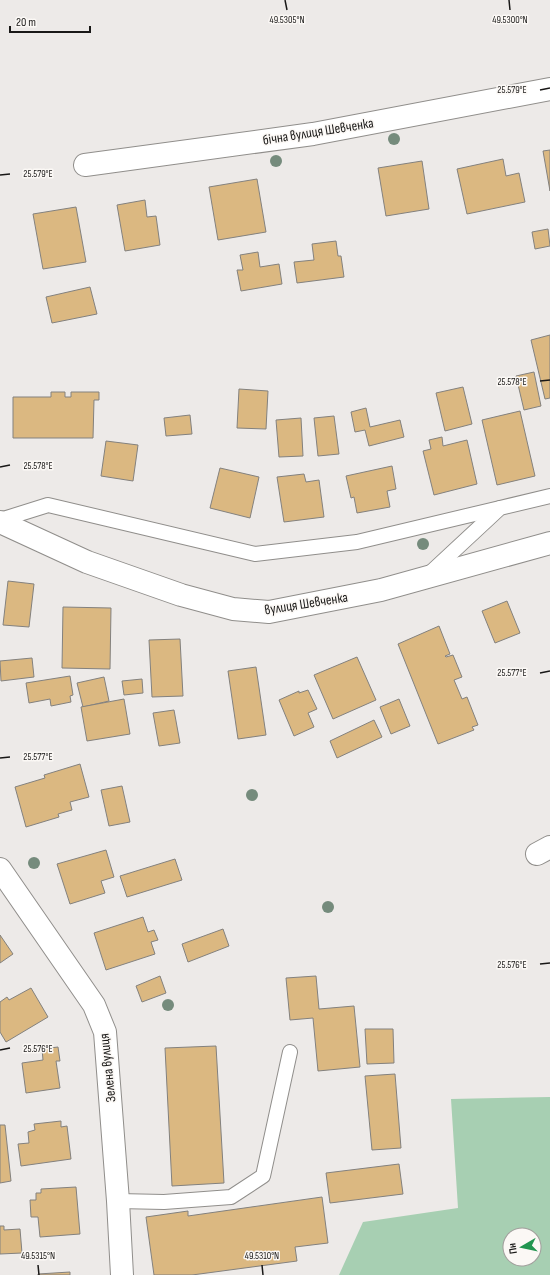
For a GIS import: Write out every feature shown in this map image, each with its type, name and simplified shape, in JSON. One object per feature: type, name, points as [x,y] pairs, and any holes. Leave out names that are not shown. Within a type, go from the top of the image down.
[{"type":"street","name":"бічна вулиця Шевченка","points":[[86,165],[313,134],[550,89]]},
{"type":"street","name":"вулиця Шевченка","points":[[0,521],[87,562],[181,595],[233,609],[269,612],[374,591],[550,543]]},
{"type":"street","name":"Зелена вулиця","points":[[0,868],[94,1005],[105,1032],[122,1275]]},
{"type":"lane","points":[[0,521],[48,505],[255,554],[357,542],[550,496]]},
{"type":"lane","points":[[426,577],[500,508]]},
{"type":"lane","points":[[118,1201],[164,1202],[231,1197],[263,1176],[290,1052]]},
{"type":"green space","points":[[550,1097],[550,1275],[339,1275],[363,1222],[458,1208],[451,1099]]},
{"type":"building","points":[[550,150],[550,191],[543,151]]},
{"type":"building","points":[[503,159],[506,176],[519,173],[525,202],[467,214],[457,169]]},
{"type":"building","points":[[422,161],[429,209],[386,216],[378,168]]},
{"type":"building","points":[[257,179],[266,232],[218,240],[209,187]]},
{"type":"building","points":[[145,200],[147,217],[156,216],[160,245],[125,251],[117,205]]},
{"type":"building","points":[[76,207],[86,262],[43,269],[33,214]]},
{"type":"building","points":[[548,229],[550,246],[535,249],[532,232]]},
{"type":"building","points":[[336,241],[338,256],[341,256],[344,277],[297,283],[294,262],[314,260],[312,244]]},
{"type":"building","points":[[258,252],[260,267],[279,264],[282,284],[241,291],[237,270],[243,270],[240,255]]},
{"type":"building","points":[[90,287],[97,314],[52,323],[46,297]]},
{"type":"building","points":[[550,335],[550,398],[545,399],[531,340]]},
{"type":"building","points":[[534,372],[541,406],[524,410],[516,376]]},
{"type":"building","points":[[463,387],[472,424],[445,431],[436,393]]},
{"type":"building","points":[[239,389],[268,391],[266,429],[237,428]]},
{"type":"building","points":[[51,392],[65,392],[65,397],[71,397],[71,392],[99,392],[99,400],[94,400],[93,438],[13,438],[13,397],[51,397]]},
{"type":"building","points":[[366,408],[370,427],[400,420],[404,437],[369,446],[365,430],[355,432],[351,412]]},
{"type":"building","points":[[520,411],[535,476],[497,485],[482,420]]},
{"type":"building","points":[[190,415],[192,434],[166,436],[164,418]]},
{"type":"building","points":[[334,416],[339,454],[318,456],[314,418]]},
{"type":"building","points":[[301,418],[303,456],[279,457],[276,420]]},
{"type":"building","points":[[442,437],[443,446],[467,440],[477,484],[434,495],[423,451],[431,449],[429,440]]},
{"type":"building","points":[[106,441],[138,445],[133,481],[101,476]]},
{"type":"building","points":[[392,466],[396,489],[387,491],[390,507],[357,513],[354,497],[351,498],[346,476]]},
{"type":"building","points":[[220,468],[259,477],[250,518],[210,508]]},
{"type":"building","points":[[304,474],[306,482],[319,480],[324,517],[284,522],[277,477]]},
{"type":"building","points":[[8,581],[34,584],[29,627],[3,625]]},
{"type":"building","points":[[507,601],[520,633],[495,643],[482,611]]},
{"type":"building","points":[[63,607],[111,608],[110,669],[62,668]]},
{"type":"building","points":[[439,626],[450,654],[445,656],[453,655],[462,677],[454,680],[462,699],[467,697],[478,725],[472,727],[474,730],[438,744],[398,644]]},
{"type":"building","points":[[180,639],[183,696],[152,697],[149,640]]},
{"type":"building","points":[[357,657],[376,700],[333,719],[314,675]]},
{"type":"building","points":[[32,658],[34,677],[1,681],[0,661]]},
{"type":"building","points":[[256,667],[266,735],[238,739],[228,671]]},
{"type":"building","points":[[70,676],[73,695],[70,696],[71,702],[51,706],[50,699],[29,703],[26,683]]},
{"type":"building","points":[[104,677],[109,701],[83,707],[77,683]]},
{"type":"building","points":[[142,679],[143,693],[124,695],[122,681]]},
{"type":"building","points":[[308,690],[317,709],[308,713],[314,727],[294,736],[279,700],[299,691],[299,693]]},
{"type":"building","points":[[124,699],[130,734],[87,741],[81,707]]},
{"type":"building","points":[[399,699],[410,726],[391,734],[380,707]]},
{"type":"building","points":[[174,710],[180,743],[159,746],[153,713]]},
{"type":"building","points":[[374,720],[382,737],[337,758],[330,741]]},
{"type":"building","points":[[80,764],[89,797],[70,802],[72,810],[58,814],[59,817],[26,827],[15,787],[45,778],[44,775]]},
{"type":"building","points":[[122,786],[130,822],[109,826],[101,790]]},
{"type":"building","points":[[106,850],[114,877],[101,881],[105,893],[70,904],[57,864]]},
{"type":"building","points":[[175,859],[182,880],[127,897],[120,876]]},
{"type":"building","points":[[143,917],[148,932],[154,930],[158,940],[151,942],[155,954],[106,970],[94,933]]},
{"type":"building","points":[[223,929],[229,946],[188,962],[182,944]]},
{"type":"building","points":[[0,935],[13,954],[0,963]]},
{"type":"building","points":[[160,976],[166,993],[142,1002],[136,986]]},
{"type":"building","points":[[316,976],[319,1009],[354,1006],[360,1067],[318,1071],[313,1018],[290,1020],[286,978]]},
{"type":"building","points":[[31,988],[48,1017],[6,1042],[0,1032],[0,1002],[7,997],[9,1000]]},
{"type":"building","points":[[365,1029],[393,1029],[394,1063],[367,1064]]},
{"type":"building","points":[[216,1046],[224,1183],[172,1186],[165,1048]]},
{"type":"building","points":[[58,1047],[60,1061],[56,1061],[60,1088],[26,1093],[22,1063],[43,1060],[42,1049]]},
{"type":"building","points":[[395,1074],[401,1148],[372,1150],[365,1076]]},
{"type":"building","points":[[61,1121],[61,1127],[67,1126],[71,1159],[21,1166],[18,1144],[29,1143],[28,1132],[35,1130],[34,1124]]},
{"type":"building","points":[[0,1125],[5,1125],[11,1181],[0,1183]]},
{"type":"building","points":[[399,1164],[403,1194],[330,1203],[326,1173]]},
{"type":"building","points":[[76,1187],[80,1234],[40,1237],[38,1217],[31,1217],[30,1200],[36,1200],[36,1193],[41,1193],[41,1189]]},
{"type":"building","points":[[322,1197],[328,1243],[295,1247],[297,1261],[192,1275],[154,1275],[146,1217],[188,1211],[188,1216]]},
{"type":"building","points":[[0,1226],[4,1226],[4,1230],[20,1229],[22,1253],[0,1254]]},
{"type":"building","points":[[70,1272],[70,1275],[38,1275],[38,1274]]}]
